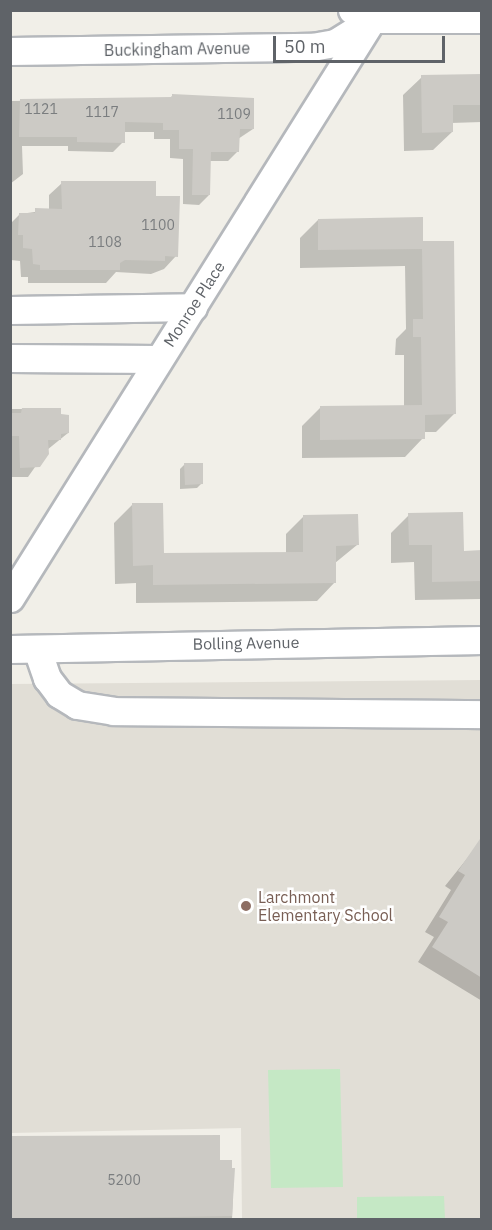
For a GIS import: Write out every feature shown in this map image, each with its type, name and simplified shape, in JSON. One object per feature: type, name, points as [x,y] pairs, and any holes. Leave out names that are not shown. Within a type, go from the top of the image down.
[{"type":"street","points":[[368,13],[482,19]]},
{"type":"street","name":"Buckingham Avenue","points":[[10,51],[312,47],[335,43],[368,13]]},
{"type":"street","name":"Monroe Place","points":[[10,597],[158,359],[193,308],[368,13]]},
{"type":"street","points":[[10,310],[193,308]]},
{"type":"street","points":[[10,358],[158,359]]},
{"type":"street","name":"Bolling Avenue","points":[[24,649],[482,640]]},
{"type":"street","points":[[24,649],[59,694],[77,705],[112,711],[482,714]]},
{"type":"shaded area","name":"Larchmont Elementary School","points":[[481,680],[481,1219],[242,1219],[241,1128],[11,1133],[10,684]]},
{"type":"green space","points":[[340,1069],[343,1187],[271,1188],[268,1070]]},
{"type":"green space","points":[[444,1196],[445,1219],[357,1219],[357,1197]]},
{"type":"building","points":[[482,74],[482,105],[453,105],[453,132],[422,133],[421,75]]},
{"type":"building","points":[[172,94],[254,98],[254,129],[240,129],[239,152],[211,152],[210,195],[192,195],[193,149],[179,149],[179,130],[163,130],[163,123],[125,122],[125,143],[77,142],[77,137],[19,137],[20,99],[172,97]]},
{"type":"building","points":[[61,181],[156,181],[156,196],[180,196],[178,257],[165,256],[165,261],[125,260],[120,263],[120,270],[40,270],[40,265],[33,264],[32,249],[23,248],[23,235],[18,235],[19,213],[35,213],[35,208],[62,209]]},
{"type":"building","points":[[423,217],[423,241],[454,241],[456,414],[425,415],[425,439],[320,440],[320,406],[422,405],[421,337],[413,337],[413,319],[423,319],[422,249],[318,250],[318,219]]},
{"type":"building","points":[[22,408],[61,408],[61,414],[69,415],[69,433],[61,434],[61,440],[48,440],[49,454],[40,467],[20,468],[19,436],[10,436],[10,413],[21,413]]},
{"type":"building","points":[[184,463],[203,463],[203,484],[185,485]]},
{"type":"building","points":[[132,503],[163,503],[164,553],[303,552],[303,515],[358,514],[359,545],[336,546],[336,583],[153,585],[153,565],[133,566]]},
{"type":"building","points":[[463,512],[464,551],[482,550],[482,581],[432,582],[432,545],[409,545],[408,513]]},
{"type":"building","points":[[482,836],[482,978],[432,947],[448,922],[439,917],[465,875],[458,871]]},
{"type":"building","points":[[220,1135],[220,1160],[232,1160],[232,1168],[235,1168],[232,1216],[10,1220],[10,1136]]},
{"type":"place","name":"Larchmont Elementary School","points":[[246,906]]}]
